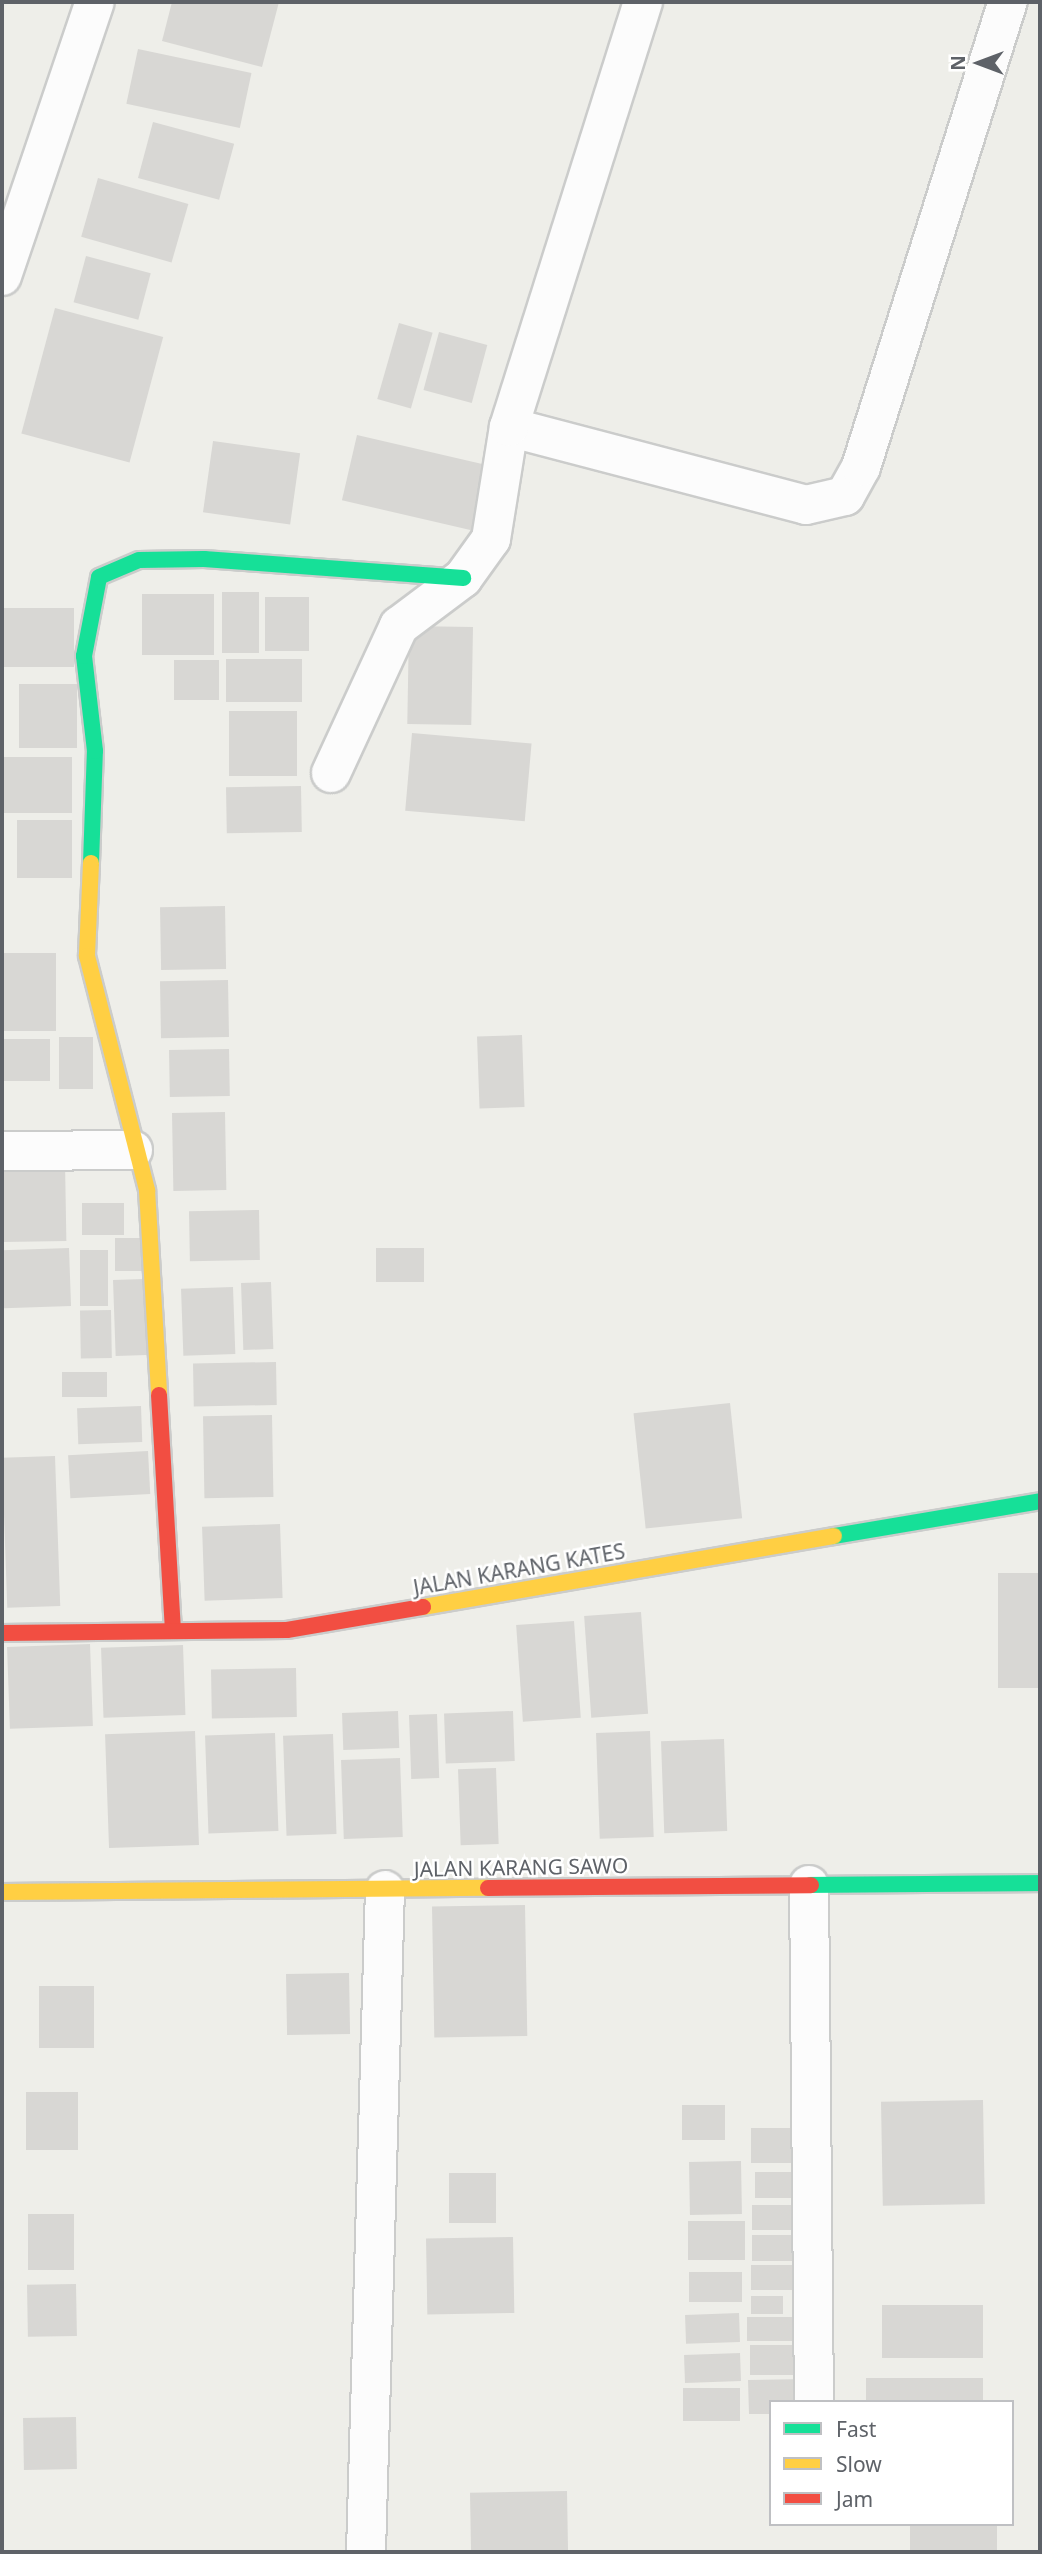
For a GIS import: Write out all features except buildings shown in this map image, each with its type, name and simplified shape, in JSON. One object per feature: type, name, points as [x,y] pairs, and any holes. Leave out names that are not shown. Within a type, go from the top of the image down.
[{"type":"street","points":[[2,276],[95,2]]},
{"type":"street","points":[[331,773],[399,626],[463,578],[491,539],[509,427],[643,2]]},
{"type":"street","points":[[509,427],[806,505],[845,496],[861,467],[1008,2]]},
{"type":"street","points":[[173,1631],[147,1190],[133,1150],[87,956],[94,751],[84,656],[99,577],[139,560],[204,559],[463,578]]},
{"type":"street","points":[[2,1151],[133,1150]]},
{"type":"street","name":"JALAN KARANG KATES","points":[[2,1633],[287,1630],[1040,1501]]},
{"type":"street","name":"JALAN KARANG SAWO","points":[[2,1892],[1040,1883]]},
{"type":"street","points":[[809,1885],[814,2400]]},
{"type":"street","points":[[366,2552],[385,1890]]},
{"type":"traffic: fast","points":[[91,863],[95,751],[84,656],[99,577],[139,560],[204,559],[463,578]]},
{"type":"traffic: fast","points":[[834,1536],[1040,1501]]},
{"type":"traffic: fast","points":[[811,1885],[1040,1883]]},
{"type":"traffic: slow","points":[[91,863],[87,956],[147,1190],[159,1395]]},
{"type":"traffic: slow","points":[[423,1607],[834,1536]]},
{"type":"traffic: slow","points":[[2,1892],[488,1888]]},
{"type":"traffic: jam","points":[[159,1395],[173,1631]]},
{"type":"traffic: jam","points":[[2,1633],[287,1630],[423,1607]]},
{"type":"traffic: jam","points":[[488,1888],[811,1885]]}]
